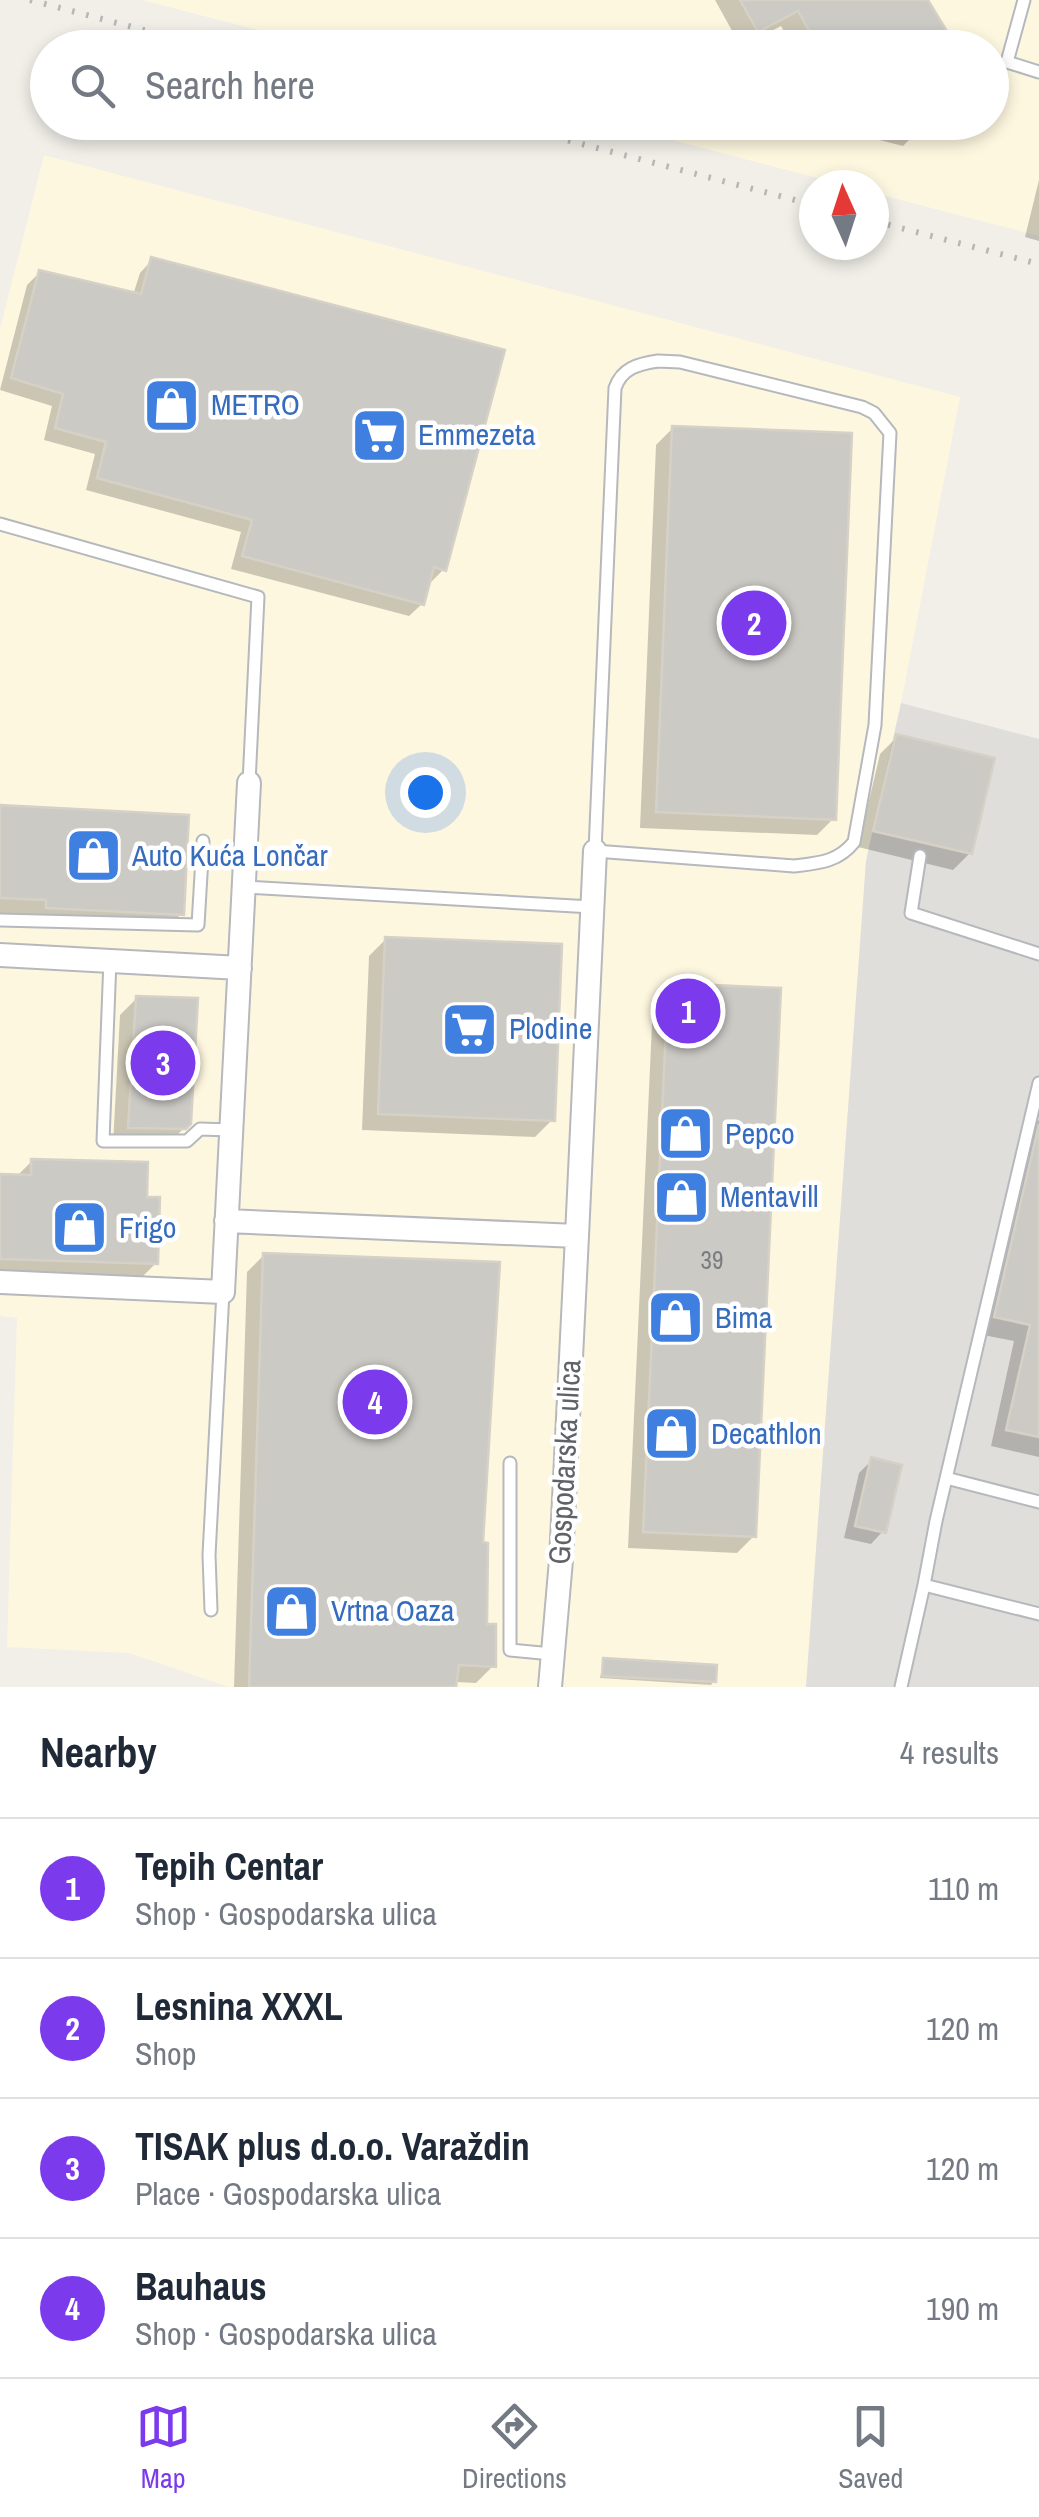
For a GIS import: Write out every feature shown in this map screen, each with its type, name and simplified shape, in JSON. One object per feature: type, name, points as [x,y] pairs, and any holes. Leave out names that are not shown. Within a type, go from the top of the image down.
[{"type":"street","points":[[0,1282],[223,1292],[249,782]]},
{"type":"street","name":"Gospodarska ulica","points":[[550,1687],[560,1560],[595,851]]},
{"type":"street","points":[[0,955],[240,968]]},
{"type":"street","points":[[226,1221],[577,1236]]},
{"type":"lane","points":[[1009,55],[1024,0]]},
{"type":"lane","points":[[1009,63],[1039,72]]},
{"type":"lane","points":[[680,362],[874,413],[890,433],[892,450],[874,725],[854,842],[843,855],[822,863],[794,866],[595,851],[616,388],[620,376],[642,363],[680,362]]},
{"type":"lane","points":[[0,524],[258,596],[249,782]]},
{"type":"lane","points":[[0,920],[198,925],[203,841]]},
{"type":"lane","points":[[920,856],[911,913],[1039,954]]},
{"type":"lane","points":[[244,887],[592,907]]},
{"type":"lane","points":[[110,960],[102,1141],[187,1141],[200,1129],[231,1130]]},
{"type":"lane","points":[[901,1687],[1039,1083]]},
{"type":"lane","points":[[211,1610],[210,1554],[223,1292]]},
{"type":"lane","points":[[510,1463],[510,1650],[552,1654]]},
{"type":"lane","points":[[946,1478],[1039,1502]]},
{"type":"lane","points":[[924,1585],[1039,1614]]},
{"type":"shaded area","points":[[142,0],[1039,0],[1039,236],[889,197],[889,170],[799,170],[799,173],[672,140],[1009,140],[1009,30],[258,30]]},
{"type":"shaded area","points":[[44,155],[960,397],[866,861],[806,1687],[229,1687],[129,1653],[7,1647],[17,1318],[0,1316],[0,329]]},
{"type":"shaded area","points":[[901,703],[1039,739],[1039,1687],[806,1687],[866,861]]},
{"type":"building","points":[[740,0],[928,0],[946,30],[809,30],[798,11],[757,30]]},
{"type":"building","points":[[151,257],[505,350],[446,571],[434,567],[424,605],[242,556],[252,520],[97,478],[106,442],[55,428],[63,394],[11,378],[39,270],[141,294]]},
{"type":"building","points":[[672,426],[852,433],[836,820],[656,812]]},
{"type":"building","points":[[896,734],[995,758],[972,854],[873,831]]},
{"type":"building","name":"Auto Kuća Lončar","points":[[0,805],[189,815],[184,915],[46,908],[46,900],[0,898]]},
{"type":"building","name":"Plodine","points":[[385,937],[562,944],[555,1121],[378,1114]]},
{"type":"building","points":[[668,983],[781,988],[756,1537],[643,1532]]},
{"type":"building","points":[[136,996],[198,998],[191,1124],[186,1129],[128,1128]]},
{"type":"building","points":[[1039,1124],[1039,1437],[1006,1430],[1030,1325],[994,1317]]},
{"type":"building","name":"Frigo","points":[[31,1159],[148,1162],[147,1197],[160,1197],[158,1264],[0,1259],[0,1174],[31,1175]]},
{"type":"building","points":[[263,1253],[500,1262],[483,1542],[488,1543],[487,1624],[496,1624],[496,1667],[459,1665],[456,1687],[249,1687]]},
{"type":"building","points":[[871,1457],[902,1465],[886,1533],[855,1526]]},
{"type":"building","points":[[603,1658],[717,1665],[716,1682],[602,1676]]},
{"type":"railway","points":[[30,0],[144,30]]},
{"type":"railway","points":[[567,140],[799,201]]},
{"type":"railway","points":[[889,225],[1039,264]]},
{"type":"place","name":"METRO","points":[[172,405]]},
{"type":"place","name":"Emmezeta","points":[[379,435]]},
{"type":"place","name":"Lesnina XXXL","points":[[754,623]]},
{"type":"place","name":"Auto Kuća Lončar","points":[[93,856]]},
{"type":"place","name":"Tepih Centar","points":[[688,1011]]},
{"type":"place","name":"Plodine","points":[[470,1029]]},
{"type":"place","name":"TISAK plus d.o.o. Varaždin","points":[[163,1063]]},
{"type":"place","name":"Pepco","points":[[686,1134]]},
{"type":"place","name":"Mentavill","points":[[681,1197]]},
{"type":"place","name":"Frigo","points":[[80,1228]]},
{"type":"place","name":"Bima","points":[[676,1318]]},
{"type":"place","name":"Bauhaus","points":[[375,1402]]},
{"type":"place","name":"Decathlon","points":[[672,1434]]},
{"type":"place","name":"Vrtna Oaza","points":[[292,1611]]}]
